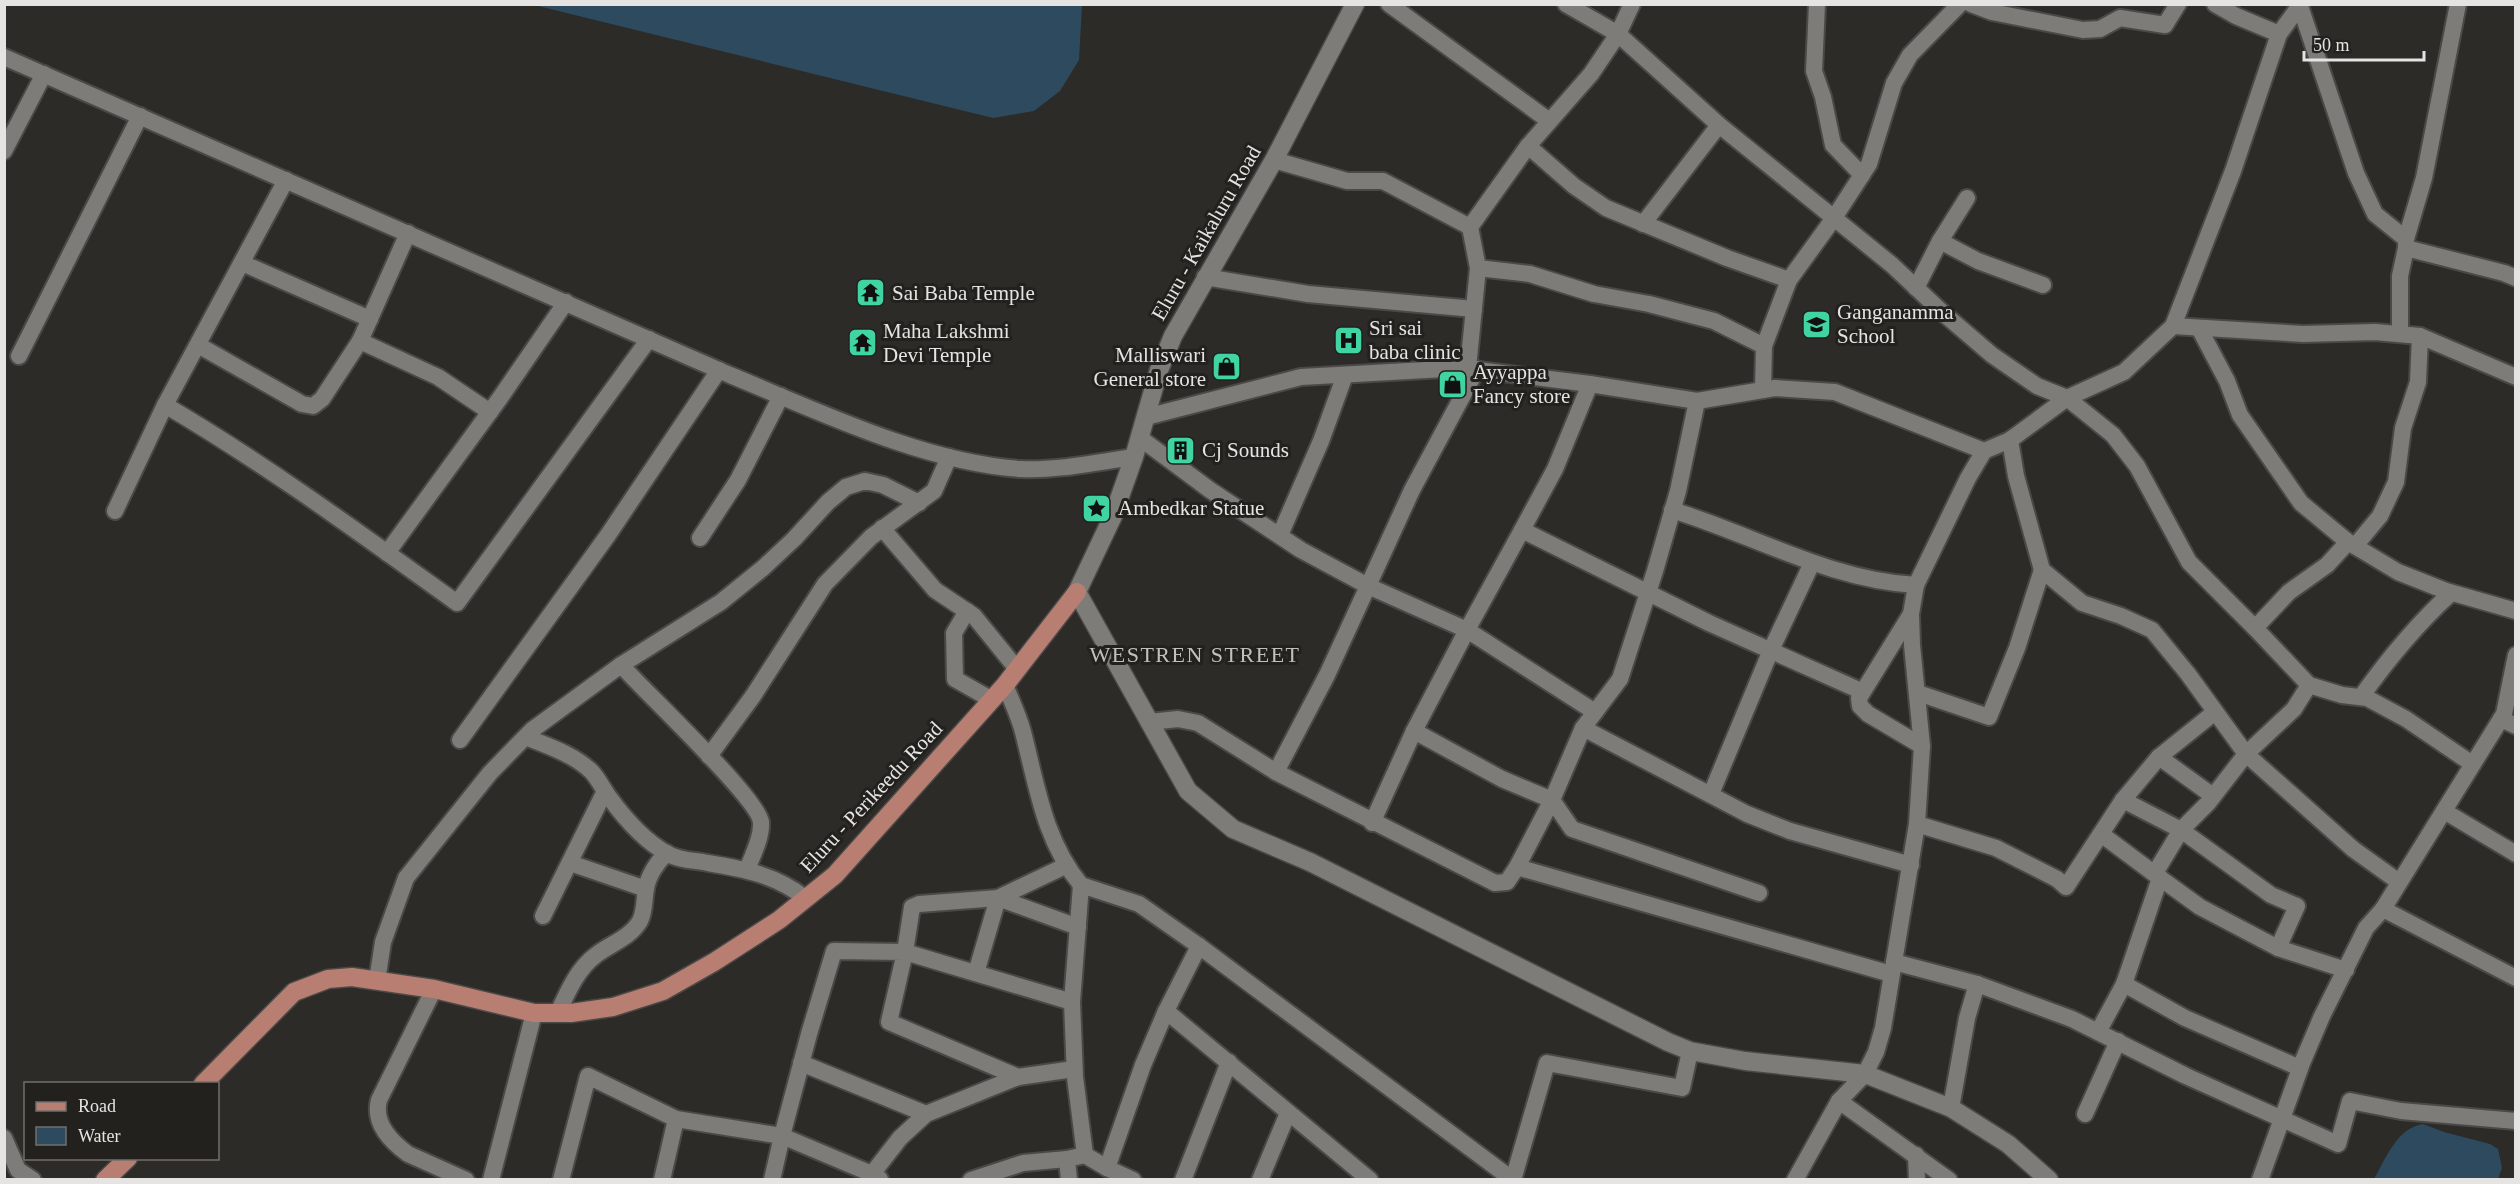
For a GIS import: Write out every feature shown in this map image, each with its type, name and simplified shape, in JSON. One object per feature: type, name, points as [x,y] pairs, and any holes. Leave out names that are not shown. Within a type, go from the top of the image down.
[{"type":"main road","name":"Eluru - Kaikaluru Road","points":[[1077,592],[1113,516],[1140,438],[1159,370],[1173,336],[1274,160],[1355,4]]},
{"type":"main road","name":"Eluru - Perikeedu Road","points":[[204,1082],[294,992],[328,979],[352,977],[434,989],[534,1013],[558,1013],[613,1007],[663,991],[714,962],[779,920],[835,875],[1005,685],[1077,592]]},
{"type":"main road","points":[[1077,592],[1188,791],[1233,829],[1310,862],[1689,1051],[1745,1061],[1865,1074],[1951,1108],[2008,1144],[2049,1179]]},
{"type":"main road","points":[[105,1179],[126,1160]]},
{"type":"street","points":[[1389,4],[1548,120]]},
{"type":"street","points":[[1566,4],[1618,34],[1719,125],[1834,218],[1992,355],[2037,386],[2067,398],[2113,435],[2137,466],[2189,562],[2309,685],[2367,698],[2406,719],[2471,764]]},
{"type":"street","points":[[1276,772],[1327,675],[1412,490],[1472,369],[1478,268],[1470,227],[1548,120],[1591,74],[1618,34],[1632,4]]},
{"type":"street","points":[[1818,4],[1814,71],[1823,97],[1833,145],[1862,175]]},
{"type":"street","points":[[1763,390],[1764,346],[1789,280],[1834,218],[1869,164],[1894,83],[1910,55],[1960,4]]},
{"type":"street","points":[[1971,4],[1992,12],[2083,30],[2100,29],[2120,18],[2165,26],[2178,4]]},
{"type":"street","points":[[2215,4],[2236,16],[2279,34]]},
{"type":"street","points":[[2400,334],[2400,276],[2424,178],[2458,4]]},
{"type":"street","points":[[1796,1179],[1839,1101],[1865,1074],[1876,1052],[1883,1028],[1917,824],[1923,746],[1912,645],[1911,614],[1916,585],[1968,478],[1984,451],[2010,440],[2067,398],[2124,372],[2173,326],[2233,171],[2279,34],[2301,5]]},
{"type":"street","points":[[2301,5],[2356,173],[2375,214],[2406,244],[2516,278]]},
{"type":"street","points":[[4,57],[832,418],[969,463],[1023,469],[1134,457]]},
{"type":"street","points":[[4,151],[44,74]]},
{"type":"street","points":[[19,356],[140,116]]},
{"type":"street","points":[[1643,224],[1719,125]]},
{"type":"street","points":[[1528,146],[1586,196],[1606,208],[1727,258],[1789,280]]},
{"type":"street","points":[[1274,160],[1347,181],[1383,181],[1470,227]]},
{"type":"street","points":[[115,511],[165,405],[286,180]]},
{"type":"street","points":[[1916,288],[1940,241],[1967,198]]},
{"type":"street","points":[[198,345],[302,404],[313,406],[322,399],[360,342],[408,233]]},
{"type":"street","points":[[1940,241],[1978,261],[2043,285]]},
{"type":"street","points":[[242,263],[370,319]]},
{"type":"street","points":[[1478,268],[1530,274],[1594,294],[1659,306],[1714,321],[1764,346]]},
{"type":"street","points":[[1205,277],[1308,294],[1474,309]]},
{"type":"street","points":[[387,553],[490,412],[566,302]]},
{"type":"street","points":[[2173,326],[2303,334],[2375,332],[2420,336],[2516,377]]},
{"type":"street","points":[[2199,328],[2228,381],[2240,415],[2301,503],[2352,544],[2398,572],[2451,593],[2516,611]]},
{"type":"street","points":[[2255,628],[2289,591],[2327,566],[2380,516],[2396,482],[2403,428],[2418,382],[2420,336]]},
{"type":"street","points":[[165,405],[226,441],[315,501],[457,603],[649,339]]},
{"type":"street","points":[[360,342],[438,377],[490,412]]},
{"type":"street","points":[[1146,417],[1301,377],[1472,369],[1697,401],[1775,388],[1835,392],[1984,451]]},
{"type":"street","points":[[460,740],[608,535],[719,370]]},
{"type":"street","points":[[1280,535],[1345,375]]},
{"type":"street","points":[[1372,823],[1414,730],[1555,469],[1590,384]]},
{"type":"street","points":[[700,538],[738,480],[781,396]]},
{"type":"street","points":[[1149,722],[1178,719],[1198,723],[1276,772],[1372,823],[1495,883],[1508,882],[1552,800],[1583,728],[1620,679],[1672,510],[1697,401]]},
{"type":"street","points":[[1140,438],[1210,490],[1301,550],[1368,586],[1467,630],[1594,711]]},
{"type":"street","points":[[1918,693],[1989,717],[2016,648],[2042,570],[2016,476],[2010,440]]},
{"type":"street","points":[[709,756],[753,696],[825,584],[849,557],[882,528],[934,491],[949,457]]},
{"type":"street","points":[[377,981],[383,942],[406,878],[490,773],[526,737],[621,665],[729,595],[779,554],[828,502],[846,487],[865,481],[884,485],[919,503]]},
{"type":"street","points":[[1672,510],[1713,523],[1812,563],[1885,583],[1916,585]]},
{"type":"street","points":[[882,528],[935,590],[967,611],[980,623],[1017,669]]},
{"type":"street","points":[[1522,530],[1648,593],[1861,691]]},
{"type":"street","points":[[1711,794],[1771,650],[1812,563]]},
{"type":"street","points":[[2042,570],[2082,603],[2121,616],[2152,630],[2246,754],[2354,849],[2399,882]]},
{"type":"street","points":[[2361,697],[2412,632],[2451,593]]},
{"type":"street","points":[[967,611],[954,633],[956,679],[992,700]]},
{"type":"street","points":[[1911,614],[1861,691],[1860,706],[1868,714],[1923,746]]},
{"type":"street","points":[[2260,1179],[2300,1068],[2322,1016],[2366,928],[2383,909],[2471,764],[2508,722],[2504,714],[2516,655]]},
{"type":"street","points":[[621,665],[709,756],[748,799],[759,815],[760,832],[747,870]]},
{"type":"street","points":[[1005,685],[1023,730],[1037,796],[1065,866],[1081,885],[1139,904],[1513,1179],[1547,1063],[1682,1088],[1689,1051]]},
{"type":"street","points":[[2098,1032],[2124,984],[2157,876],[2181,830],[2213,796],[2246,754],[2294,710],[2309,685]]},
{"type":"street","points":[[1917,824],[1947,831],[1996,848],[2057,879],[2066,887],[2123,800],[2159,757],[2215,712]]},
{"type":"street","points":[[1583,728],[1748,814],[1790,831],[1911,866]]},
{"type":"street","points":[[1414,730],[1502,779],[1552,800],[1572,829],[1760,893]]},
{"type":"street","points":[[526,737],[581,762],[593,773],[604,791],[633,826],[667,853],[680,859],[747,870],[788,885],[806,898]]},
{"type":"street","points":[[2159,757],[2213,796]]},
{"type":"street","points":[[543,916],[604,791]]},
{"type":"street","points":[[2123,800],[2181,830],[2233,870],[2271,895],[2297,906],[2278,948]]},
{"type":"street","points":[[2444,811],[2516,854]]},
{"type":"street","points":[[2101,834],[2200,907],[2278,948],[2346,970]]},
{"type":"street","points":[[558,1013],[570,986],[594,956],[631,932],[640,920],[646,889],[658,861],[667,853]]},
{"type":"street","points":[[570,863],[646,889]]},
{"type":"street","points":[[1018,1077],[889,1022],[905,952],[912,907],[919,904],[998,898],[1065,866]]},
{"type":"street","points":[[1517,867],[1892,968],[1977,984],[2072,1019],[2186,1076],[2283,1117],[2338,1144],[2350,1101],[2401,1111],[2516,1121]]},
{"type":"street","points":[[1081,885],[1072,1002],[1074,1070],[1085,1155]]},
{"type":"street","points":[[998,898],[1078,927]]},
{"type":"street","points":[[976,973],[998,898]]},
{"type":"street","points":[[2383,909],[2516,978]]},
{"type":"street","points":[[1107,1168],[1143,1065],[1166,1011],[1199,946]]},
{"type":"street","points":[[772,1179],[801,1064],[834,951],[905,952],[1072,1002]]},
{"type":"street","points":[[1951,1108],[1967,1018],[1977,984]]},
{"type":"street","points":[[2124,984],[2185,1018],[2300,1068]]},
{"type":"street","points":[[434,989],[376,1110],[378,1121],[400,1148],[408,1154],[466,1179]]},
{"type":"street","points":[[1166,1011],[1229,1062],[1359,1177]]},
{"type":"street","points":[[491,1179],[534,1013]]},
{"type":"street","points":[[2085,1114],[2118,1041]]},
{"type":"street","points":[[1183,1179],[1229,1062]]},
{"type":"street","points":[[801,1064],[926,1114]]},
{"type":"street","points":[[561,1179],[588,1076],[676,1119],[782,1136],[876,1177],[900,1138],[926,1114],[1018,1077],[1074,1070]]},
{"type":"street","points":[[1839,1101],[1949,1179]]},
{"type":"street","points":[[1260,1179],[1288,1113]]},
{"type":"street","points":[[662,1179],[676,1119]]},
{"type":"street","points":[[6,1145],[18,1170],[33,1179]]},
{"type":"street","points":[[971,1179],[1023,1163],[1085,1155],[1133,1179]]},
{"type":"street","points":[[1916,1155],[1917,1179]]},
{"type":"street","points":[[1067,1159],[1069,1179]]},
{"type":"water","points":[[534,5],[1082,5],[1079,60],[1060,91],[1034,111],[993,118]]},
{"type":"water","points":[[2423,1124],[2490,1144],[2498,1149],[2502,1168],[2498,1179],[2374,1179],[2399,1138],[2406,1131]]},
{"type":"place","name":"Sai Baba Temple","points":[[871,293]]},
{"type":"place","name":"Ganganamma School","points":[[1816,324]]},
{"type":"place","name":"Sri sai baba clinic","points":[[1348,340]]},
{"type":"place","name":"Maha Lakshmi Devi Temple","points":[[862,343]]},
{"type":"place","name":"Malliswari General store","points":[[1227,367]]},
{"type":"place","name":"Ayyappa Fancy store","points":[[1452,384]]},
{"type":"place","name":"Cj Sounds","points":[[1181,450]]},
{"type":"place","name":"Ambedkar Statue","points":[[1097,508]]},
{"type":"district","name":"WESTREN STREET","points":[[1195,654]]}]
